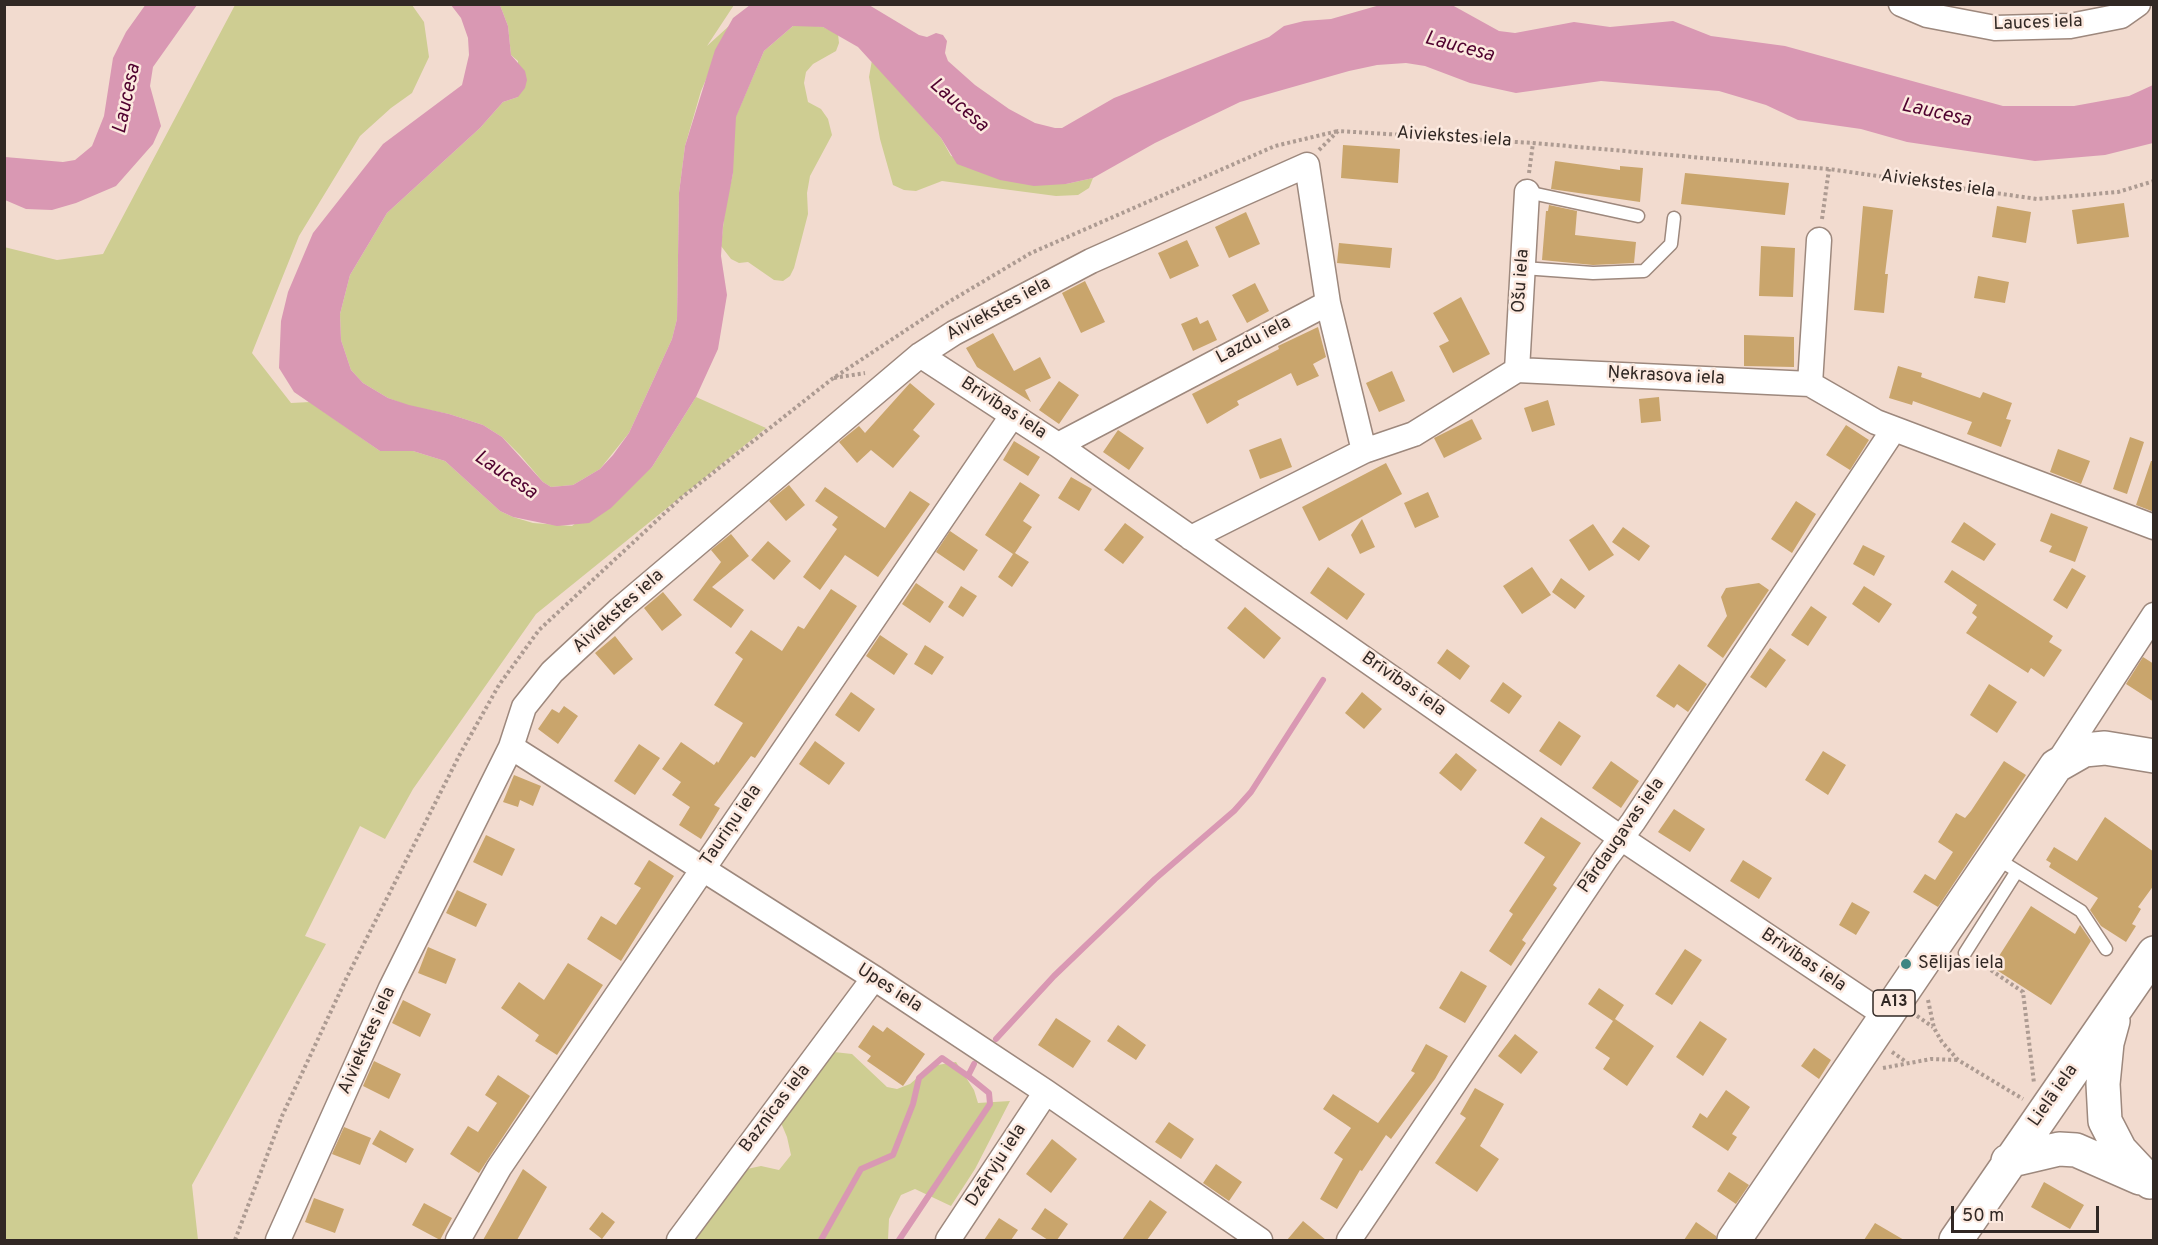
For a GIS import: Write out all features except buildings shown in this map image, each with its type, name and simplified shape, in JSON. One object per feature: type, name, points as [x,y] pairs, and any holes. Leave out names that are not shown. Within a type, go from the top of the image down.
[{"type":"main road","name":"A13","points":[[1734,1240],[1961,932],[2005,864],[2056,766],[2084,750],[2105,748],[2142,754]]},
{"type":"main road","points":[[2142,754],[2154,776]]},
{"type":"main road","name":"Lielā iela","points":[[1956,1240],[2008,1161],[2154,952]]},
{"type":"main road","points":[[2118,1004],[2107,1043],[2103,1083],[2105,1121],[2120,1150],[2152,1183]]},
{"type":"main road","points":[[2008,1161],[2059,1149],[2076,1150],[2152,1183]]},
{"type":"street","name":"Lauces iela","points":[[1901,4],[1927,15],[1995,28],[2070,26],[2121,16],[2138,4]]},
{"type":"street","points":[[1307,165],[1328,303],[1364,451]]},
{"type":"street","name":"Aiviekstes iela","points":[[278,1240],[392,988],[511,747],[524,707],[552,672],[620,609],[920,355],[954,333],[1091,261],[1307,165]]},
{"type":"street","name":"Ošu iela","points":[[1517,370],[1527,192]]},
{"type":"street","points":[[1810,384],[1819,240]]},
{"type":"street","name":"Lazdu iela","points":[[1058,445],[1328,303]]},
{"type":"street","name":"Brīvības iela","points":[[920,355],[1058,445],[1621,838],[1899,1014]]},
{"type":"street","points":[[1191,538],[1364,451],[1414,434],[1517,370]]},
{"type":"street","name":"Ņekrasova iela","points":[[1517,370],[1810,384],[1894,429],[2154,527]]},
{"type":"street","name":"Tauriņu iela","points":[[458,1240],[499,1168],[1012,416]]},
{"type":"street","name":"Pārdaugavas iela","points":[[1349,1240],[1894,429]]},
{"type":"street","points":[[2056,766],[2154,615]]},
{"type":"street","name":"Upes iela","points":[[511,747],[874,978],[1046,1092],[1260,1240]]},
{"type":"street","name":"Baznīcas iela","points":[[679,1240],[874,978]]},
{"type":"street","name":"Dzērvju iela","points":[[948,1240],[1046,1092]]},
{"type":"lane","points":[[1527,192],[1638,216]]},
{"type":"lane","points":[[1524,268],[1593,273],[1644,272],[1671,244],[1674,218]]},
{"type":"lane","points":[[2005,864],[2081,911],[2106,949]]},
{"type":"lane","points":[[1961,932],[1965,953]]},
{"type":"path","name":"Aiviekstes iela","points":[[235,1240],[282,1116],[347,977],[460,754],[499,685],[540,630],[681,498],[832,379],[947,303],[1031,253],[1275,146],[1338,130],[1533,143],[1829,169],[2037,199],[2118,192],[2154,181]]},
{"type":"path","points":[[1307,165],[1338,130]]},
{"type":"path","points":[[1527,192],[1533,143]]},
{"type":"path","points":[[1819,240],[1829,169]]},
{"type":"path","points":[[1965,953],[2024,992],[2033,1075]]},
{"type":"path","points":[[1926,993],[1934,1028],[1942,1042],[1958,1060],[2027,1101]]},
{"type":"path","points":[[1899,1014],[1934,1028]]},
{"type":"path","points":[[1888,1050],[1906,1061]]},
{"type":"path","points":[[1873,1070],[1906,1061],[1958,1060]]},
{"type":"shaded area","points":[[235,5],[412,5],[424,22],[429,57],[412,93],[391,108],[360,136],[299,236],[252,353],[291,403],[310,402],[380,451],[413,451],[445,461],[500,511],[513,517],[533,523],[572,526],[652,467],[696,397],[766,428],[536,614],[413,789],[385,839],[360,826],[305,936],[326,944],[192,1185],[198,1240],[5,1240],[4,247],[57,260],[103,254]]},
{"type":"shaded area","points":[[500,5],[734,5],[707,46],[729,26],[701,91],[685,146],[679,193],[677,319],[672,339],[629,433],[600,469],[573,485],[551,487],[543,482],[502,437],[483,425],[449,414],[409,406],[388,398],[363,383],[351,370],[341,340],[340,314],[350,275],[387,213],[480,128],[503,102],[518,97],[518,61],[511,55],[508,26]]},
{"type":"shaded area","points":[[793,26],[823,27],[838,34],[839,43],[836,51],[813,64],[806,72],[804,83],[808,102],[821,109],[828,119],[832,135],[810,176],[807,193],[808,214],[794,268],[790,276],[783,281],[774,280],[748,262],[739,263],[731,259],[721,246],[725,209],[733,173],[733,129],[736,116],[764,51]]},
{"type":"shaded area","points":[[872,60],[941,138],[951,156],[1066,184],[1093,178],[1089,188],[1078,195],[1056,196],[942,181],[916,191],[904,190],[893,185],[880,139],[869,77]]},
{"type":"shaded area","points":[[834,1052],[852,1054],[887,1087],[897,1089],[910,1084],[931,1066],[956,1062],[974,1090],[978,1103],[1010,1101],[975,1169],[951,1206],[915,1189],[901,1195],[889,1219],[888,1240],[688,1240],[747,1169],[761,1166],[779,1170],[791,1155],[779,1118]]},
{"type":"water","name":"Laucesa","points":[[146,4],[197,5],[153,67],[150,86],[161,126],[153,144],[116,186],[76,203],[52,210],[26,209],[5,200],[5,157],[63,162],[75,160],[92,146],[104,116],[113,58],[126,32]]},
{"type":"water","name":"Laucesa","points":[[451,5],[500,5],[508,26],[511,55],[525,71],[527,80],[525,88],[518,97],[503,102],[480,128],[387,213],[350,275],[340,314],[341,340],[351,370],[363,383],[388,398],[483,425],[502,437],[543,482],[551,487],[573,485],[600,469],[613,455],[629,433],[672,339],[677,319],[679,193],[685,146],[715,50],[733,18],[750,5],[869,5],[919,35],[927,37],[936,33],[943,35],[947,41],[945,53],[948,61],[975,85],[1009,109],[1035,123],[1062,128],[1114,98],[1269,37],[1284,26],[1304,21],[1331,19],[1380,5],[1452,5],[1499,31],[1515,33],[1574,22],[1610,27],[1673,21],[1711,36],[1785,46],[2003,106],[2074,106],[2129,96],[2153,85],[2153,143],[2105,155],[2035,161],[1907,142],[1861,129],[1798,120],[1766,105],[1719,91],[1601,81],[1516,93],[1470,83],[1425,66],[1406,63],[1377,65],[1349,71],[1240,102],[1155,143],[1093,178],[1066,184],[1034,186],[1000,180],[957,164],[941,138],[858,47],[823,27],[793,26],[764,51],[736,117],[733,173],[723,226],[721,256],[727,295],[718,349],[696,397],[652,467],[611,508],[589,523],[557,526],[513,517],[500,511],[445,461],[413,451],[380,451],[294,392],[279,368],[281,321],[288,292],[313,233],[383,144],[462,85],[469,55],[468,38],[461,18]]},
{"type":"waterway","points":[[996,1039],[1054,976],[1155,879],[1234,811],[1251,792],[1323,680]]},
{"type":"waterway","points":[[821,1240],[861,1169],[893,1155],[913,1104],[919,1078],[942,1058],[968,1076]]},
{"type":"waterway","points":[[899,1240],[990,1104],[989,1093],[968,1076],[974,1064]]},
{"type":"place","name":"Sēlijas iela","points":[[1906,964]]}]
